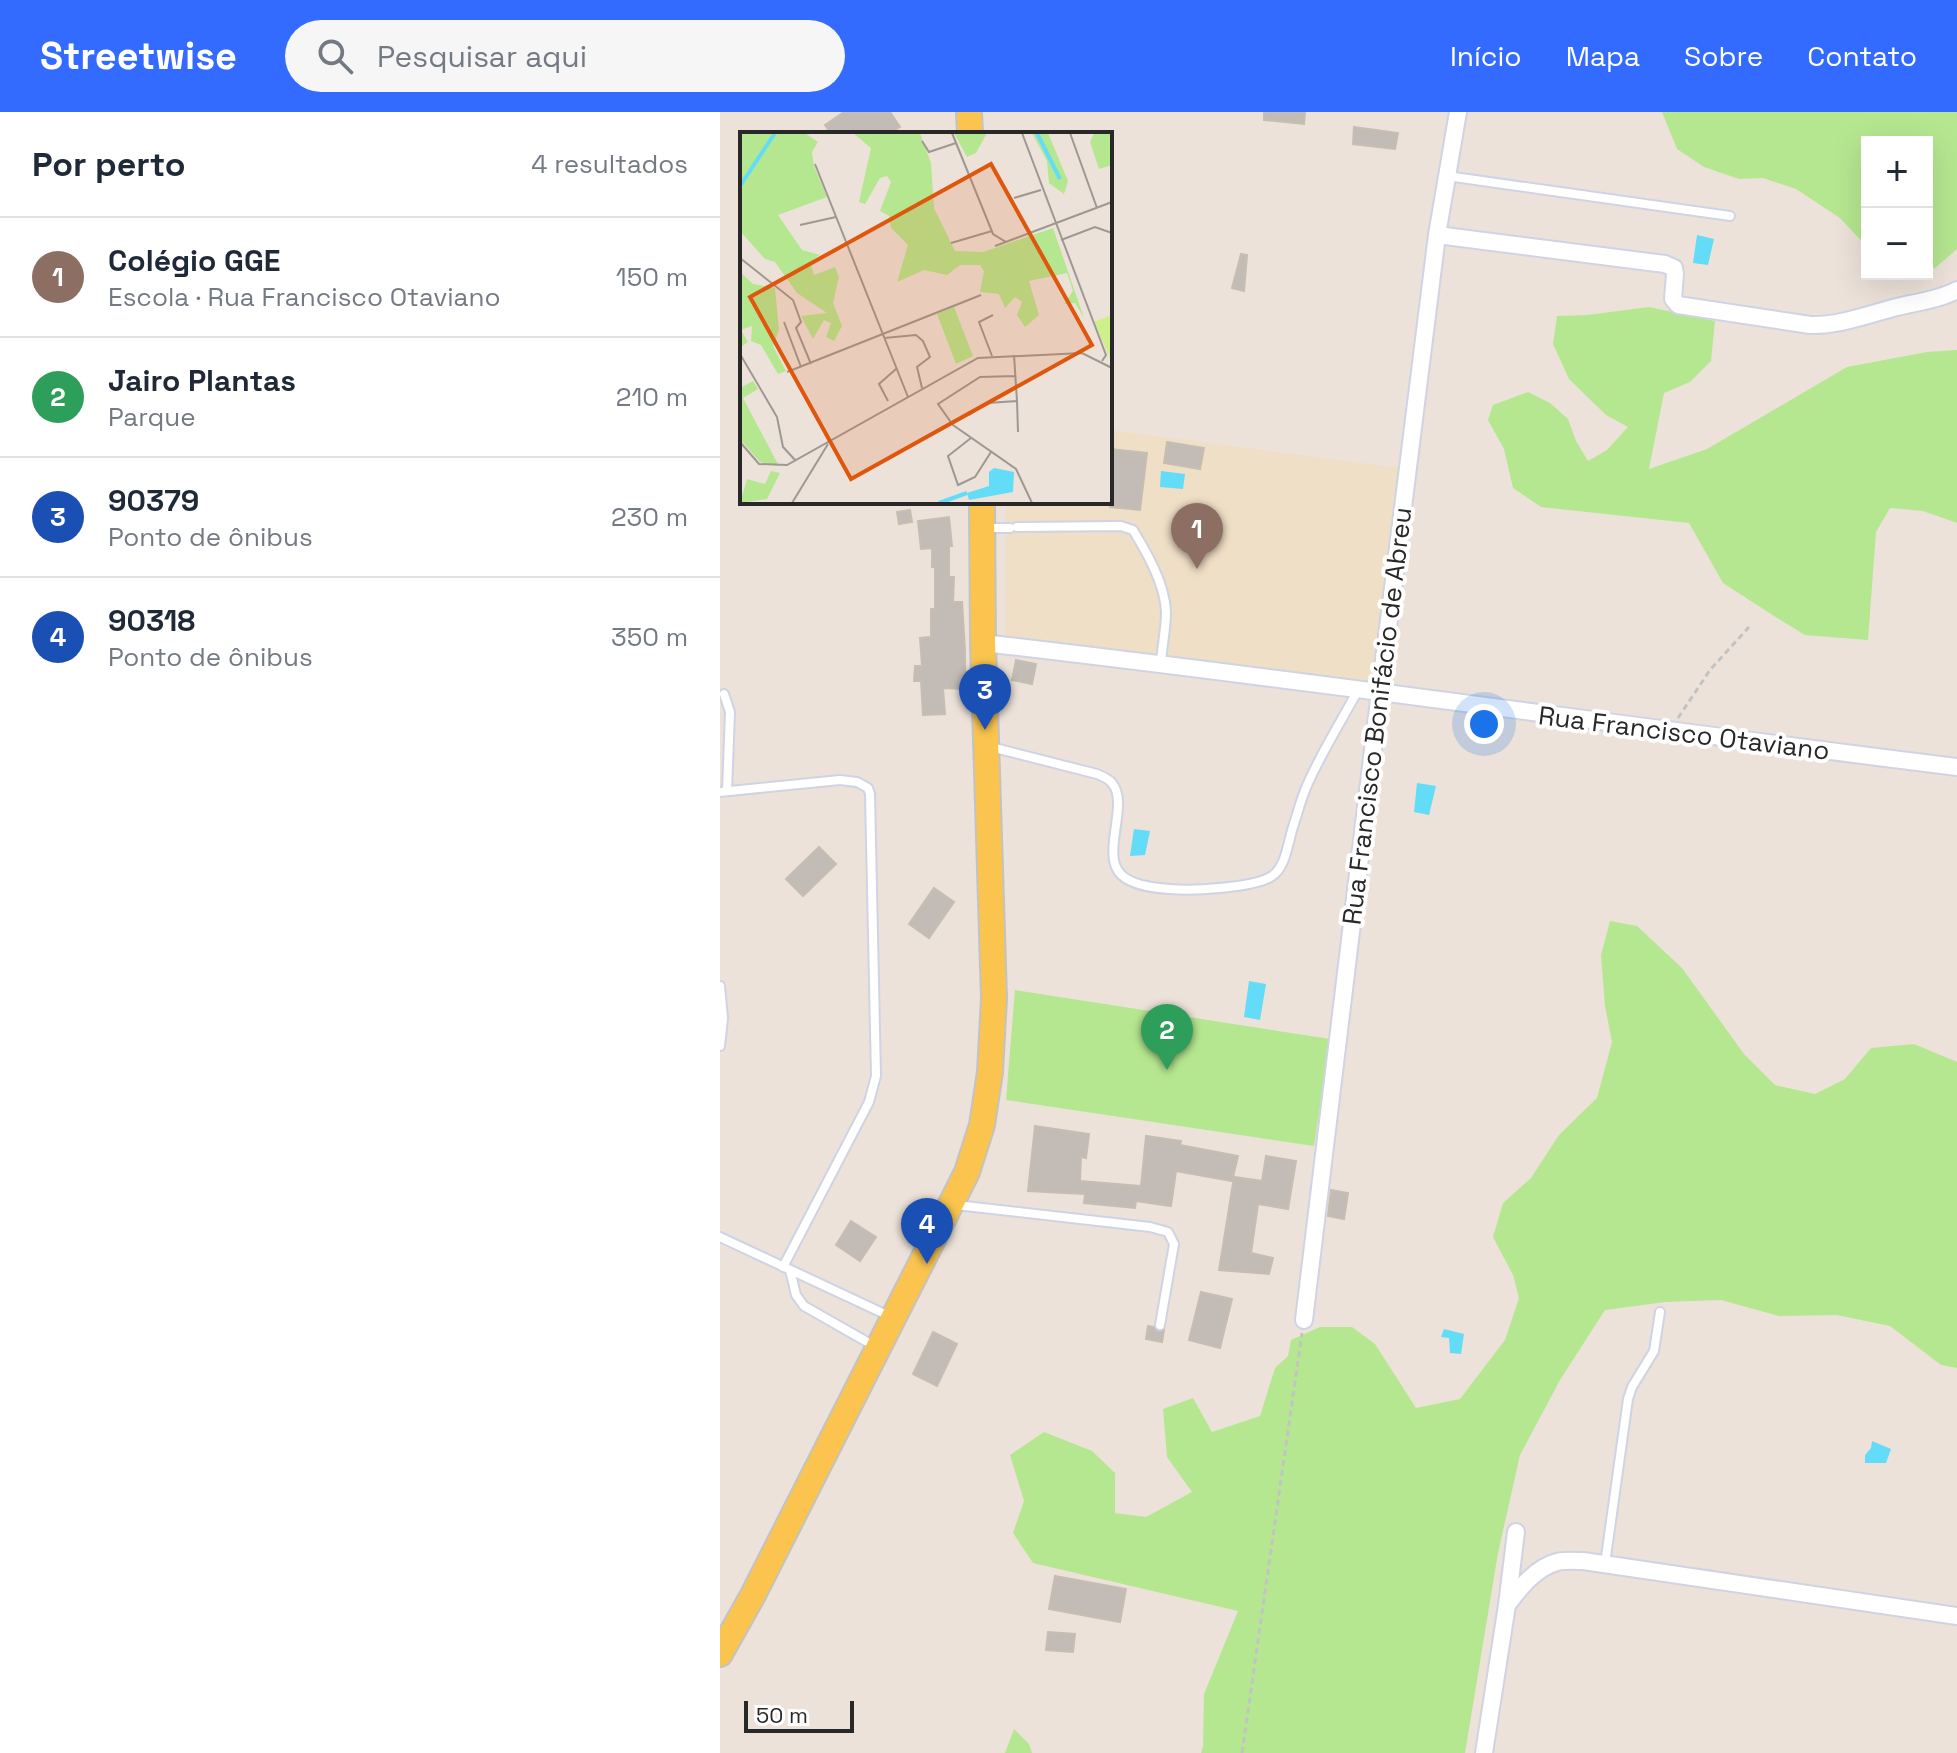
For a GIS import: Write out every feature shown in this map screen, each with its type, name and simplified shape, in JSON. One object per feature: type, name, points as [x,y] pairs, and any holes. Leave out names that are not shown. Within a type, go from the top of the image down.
[{"type":"main road","points":[[969,112],[970,132]]},
{"type":"main road","points":[[720,1654],[753,1595],[967,1172],[982,1125],[990,1072],[994,998],[982,504]]},
{"type":"street","name":"Rua Francisco Bonifácio de Abreu","points":[[1304,1320],[1437,235],[1458,112]]},
{"type":"street","points":[[1437,235],[1665,264],[1674,268],[1673,299],[1678,305],[1810,325],[1832,324],[1942,297],[1957,290]]},
{"type":"street","name":"Rua Francisco Otaviano","points":[[983,643],[1161,663],[1670,732],[1957,767]]},
{"type":"street","points":[[1484,1753],[1516,1532]]},
{"type":"street","points":[[1507,1605],[1539,1571],[1557,1562],[1583,1561],[1957,1616]]},
{"type":"lane","points":[[1447,176],[1730,216]]},
{"type":"lane","points":[[982,528],[1121,526],[1133,530],[1153,567],[1164,600],[1166,611],[1161,663]]},
{"type":"lane","points":[[986,746],[1082,769],[1111,781],[1117,791],[1118,804],[1113,849],[1116,868],[1125,878],[1166,889],[1191,890],[1258,882],[1272,876],[1281,865],[1308,783],[1358,690]]},
{"type":"lane","points":[[724,694],[730,712],[723,791],[840,780],[857,782],[868,788],[870,794],[876,1076],[869,1102],[786,1268],[796,1295],[804,1306],[878,1348]]},
{"type":"lane","points":[[720,986],[723,1018],[720,1046]]},
{"type":"lane","points":[[951,1204],[1150,1227],[1168,1232],[1174,1244],[1160,1325]]},
{"type":"lane","points":[[720,1237],[894,1319]]},
{"type":"lane","points":[[1605,1564],[1628,1399],[1654,1351],[1660,1312]]},
{"type":"path","points":[[1670,732],[1710,670],[1749,627]]},
{"type":"path","points":[[1242,1753],[1304,1320]]},
{"type":"shaded area","points":[[1112,430],[1399,468],[1375,685],[1006,637],[1006,504],[1112,504]]},
{"type":"green space","points":[[1662,112],[1957,112],[1957,249],[1933,268],[1933,136],[1861,136],[1861,241],[1840,218],[1796,189],[1763,178],[1739,179],[1704,167],[1677,149]]},
{"type":"green space","points":[[1649,307],[1715,321],[1711,361],[1690,382],[1664,393],[1649,469],[1707,449],[1847,367],[1927,352],[1957,350],[1957,523],[1923,511],[1890,508],[1876,532],[1868,640],[1805,635],[1723,583],[1689,523],[1541,507],[1513,488],[1504,449],[1488,420],[1493,405],[1528,392],[1550,403],[1568,419],[1588,461],[1607,450],[1628,427],[1606,415],[1569,379],[1553,344],[1557,316]]},
{"type":"green space","points":[[1610,921],[1637,926],[1682,968],[1744,1054],[1775,1085],[1815,1094],[1845,1079],[1871,1048],[1914,1044],[1957,1062],[1957,1368],[1941,1365],[1890,1326],[1837,1315],[1779,1316],[1721,1300],[1665,1302],[1605,1310],[1560,1380],[1520,1455],[1498,1553],[1465,1753],[1201,1753],[1204,1694],[1238,1611],[1033,1563],[1013,1533],[1024,1501],[1010,1455],[1044,1432],[1092,1451],[1115,1473],[1115,1513],[1146,1517],[1192,1492],[1167,1457],[1163,1409],[1193,1398],[1212,1432],[1260,1416],[1275,1368],[1288,1356],[1291,1340],[1320,1327],[1352,1327],[1375,1344],[1416,1408],[1460,1399],[1505,1340],[1519,1298],[1513,1275],[1493,1237],[1503,1203],[1531,1178],[1559,1135],[1597,1098],[1612,1042],[1605,1006],[1601,955]]},
{"type":"green space","points":[[1015,990],[1330,1039],[1314,1146],[1006,1100]]},
{"type":"green space","points":[[1014,1729],[1029,1744],[1032,1753],[1005,1753]]},
{"type":"water","points":[[1697,235],[1714,239],[1708,265],[1693,263]]},
{"type":"water","points":[[1161,471],[1185,474],[1183,489],[1160,487]]},
{"type":"water","points":[[1417,783],[1436,786],[1429,815],[1414,812]]},
{"type":"water","points":[[1134,829],[1150,831],[1145,855],[1130,856]]},
{"type":"water","points":[[1249,981],[1266,984],[1260,1020],[1244,1017]]},
{"type":"water","points":[[1444,1329],[1464,1334],[1461,1354],[1450,1353],[1449,1338],[1441,1337]]},
{"type":"water","points":[[1872,1441],[1891,1449],[1886,1463],[1865,1463],[1865,1455]]},
{"type":"building","points":[[844,112],[890,112],[900,127],[891,132],[830,132],[825,125]]},
{"type":"building","points":[[1264,112],[1305,112],[1304,124],[1264,120]]},
{"type":"building","points":[[1354,127],[1398,133],[1395,149],[1353,144]]},
{"type":"building","points":[[1241,254],[1247,255],[1244,291],[1232,288]]},
{"type":"building","points":[[1167,442],[1204,448],[1200,469],[1164,463]]},
{"type":"building","points":[[1112,449],[1147,453],[1140,510],[1110,507]]},
{"type":"building","points":[[910,510],[912,522],[899,524],[897,512]]},
{"type":"building","points":[[949,517],[952,546],[949,546],[949,577],[954,577],[953,602],[962,602],[965,689],[943,688],[945,714],[923,715],[921,681],[914,681],[915,666],[922,666],[920,638],[931,637],[935,567],[932,567],[932,548],[921,549],[918,521]]},
{"type":"building","points":[[1016,660],[1036,664],[1032,684],[1012,680]]},
{"type":"building","points":[[819,847],[836,864],[803,896],[786,879]]},
{"type":"building","points":[[934,888],[954,902],[929,938],[909,924]]},
{"type":"building","points":[[1035,1126],[1089,1134],[1086,1158],[1081,1157],[1080,1181],[1141,1186],[1146,1136],[1181,1141],[1180,1145],[1238,1156],[1232,1181],[1176,1171],[1171,1206],[1136,1201],[1135,1208],[1084,1203],[1085,1194],[1028,1191]]},
{"type":"building","points":[[1266,1156],[1296,1161],[1288,1209],[1258,1204],[1251,1253],[1273,1258],[1269,1274],[1219,1270],[1234,1177],[1262,1181]]},
{"type":"building","points":[[1331,1190],[1348,1193],[1344,1219],[1328,1216]]},
{"type":"building","points":[[851,1221],[876,1237],[860,1261],[836,1245]]},
{"type":"building","points":[[1201,1292],[1232,1299],[1220,1348],[1189,1340]]},
{"type":"building","points":[[1148,1326],[1158,1332],[1164,1330],[1162,1342],[1146,1339]]},
{"type":"building","points":[[933,1332],[957,1344],[937,1386],[913,1374]]},
{"type":"building","points":[[1055,1576],[1126,1589],[1120,1622],[1049,1609]]},
{"type":"building","points":[[1048,1632],[1075,1634],[1073,1652],[1046,1650]]},
{"type":"place","name":"Colégio GGE","points":[[1197,569]]},
{"type":"place","name":"90379","points":[[985,730]]},
{"type":"place","name":"Jairo Plantas","points":[[1167,1070]]},
{"type":"place","name":"90318","points":[[927,1264]]}]
